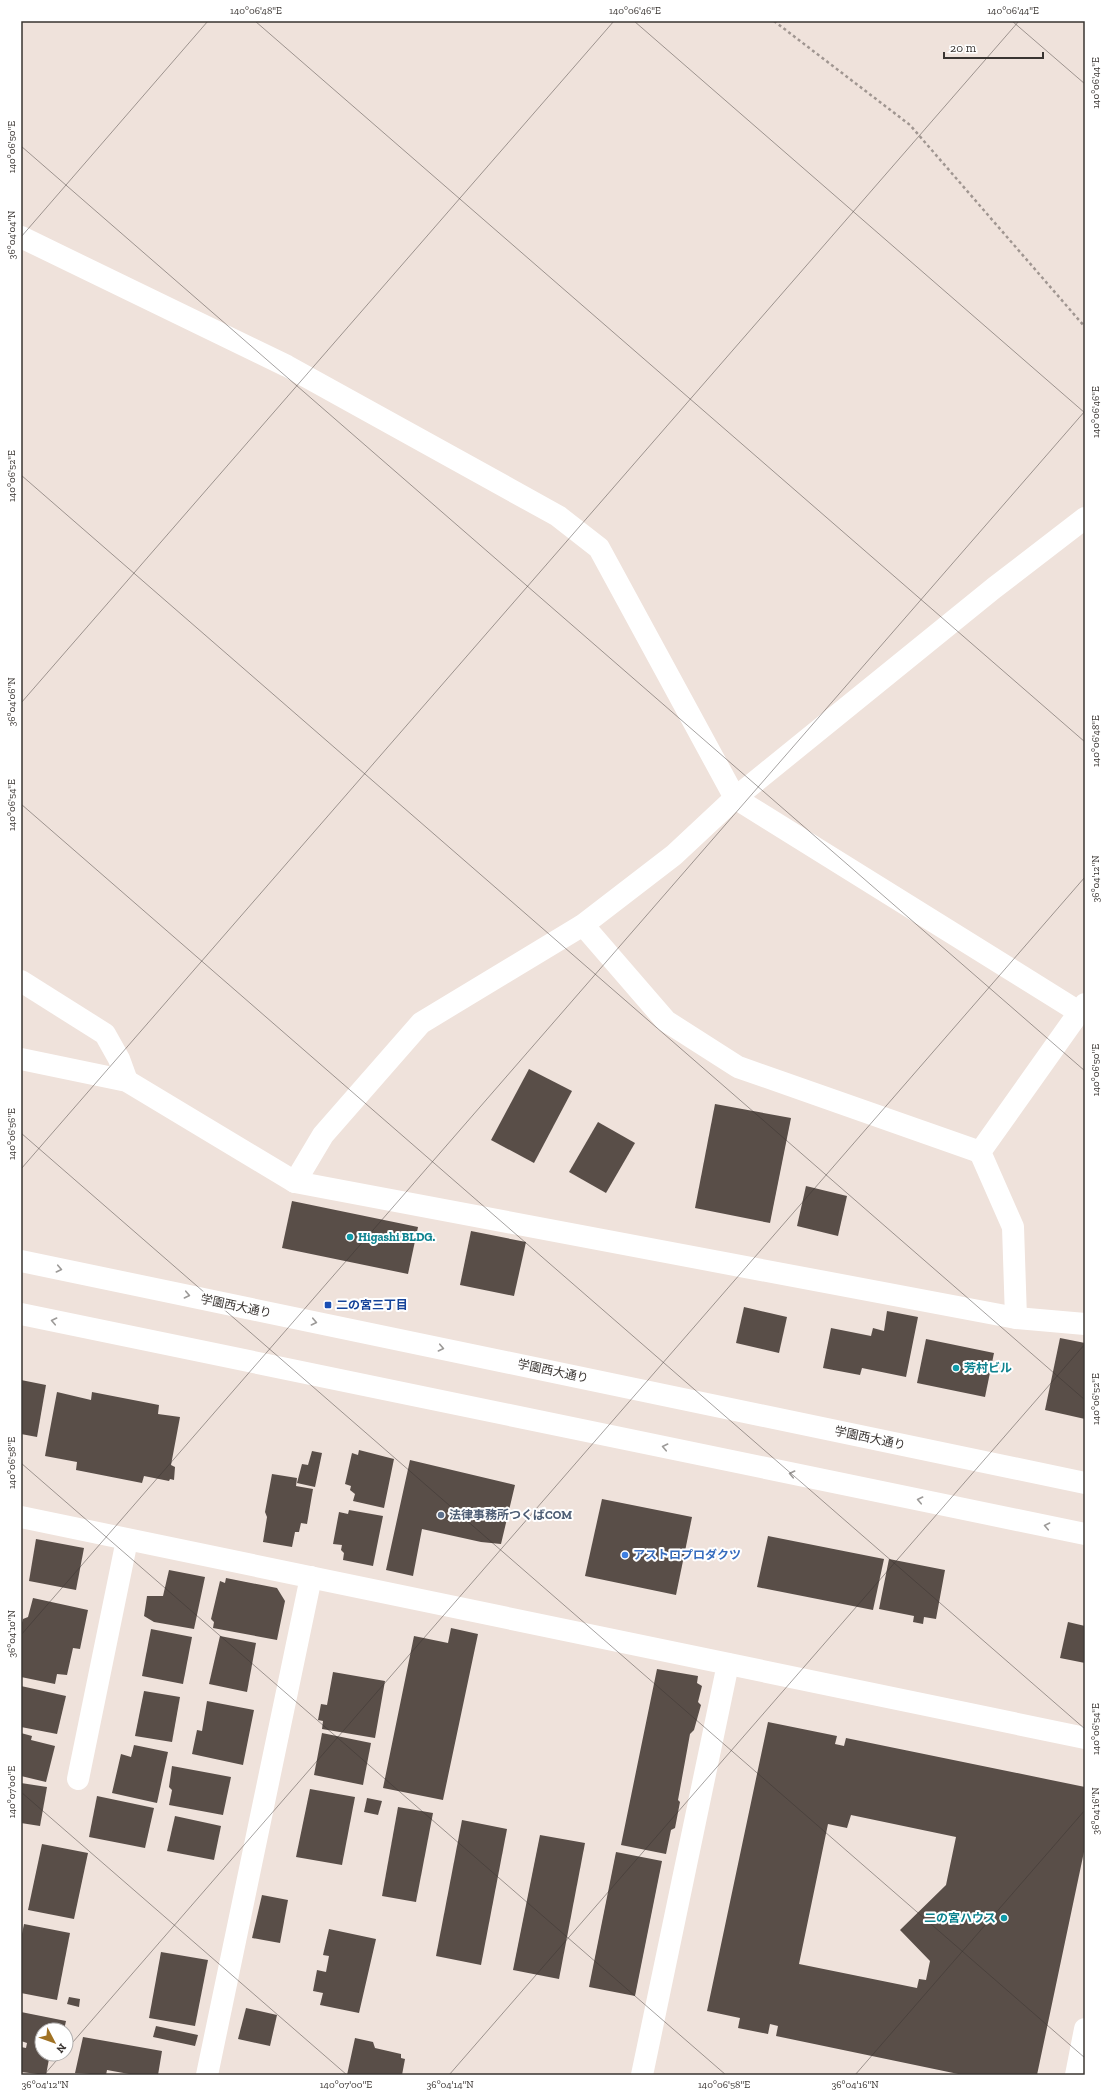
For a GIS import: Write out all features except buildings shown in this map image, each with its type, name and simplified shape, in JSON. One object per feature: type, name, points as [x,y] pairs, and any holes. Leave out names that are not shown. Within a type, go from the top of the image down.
[{"type":"street","points":[[21,237],[286,366],[558,516],[599,548],[734,798],[1082,1008],[980,1152]]},
{"type":"street","points":[[295,1182],[322,1135],[421,1023],[583,925],[674,856],[734,798],[994,588],[1085,518]]},
{"type":"street","points":[[583,925],[666,1021],[738,1067],[980,1152],[1013,1227],[1016,1318]]},
{"type":"street","points":[[21,981],[105,1034],[119,1059],[127,1081]]},
{"type":"street","points":[[21,1060],[127,1081],[295,1182],[1016,1318],[1075,1323],[1085,1307]]},
{"type":"street","name":"学園西大通り","points":[[21,1261],[1085,1483]]},
{"type":"street","points":[[21,1314],[1085,1534]]},
{"type":"street","points":[[21,1517],[1085,1738]]},
{"type":"street","points":[[78,1779],[127,1540]]},
{"type":"street","points":[[207,2075],[311,1577]]},
{"type":"street","points":[[642,2075],[728,1664]]},
{"type":"street","points":[[1076,2075],[1085,2029]]},
{"type":"path","points":[[774,21],[910,125],[1085,327]]},
{"type":"place","name":"Higashi BLDG.","points":[[350,1237]]},
{"type":"place","name":"二の宮三丁目","points":[[328,1305]]},
{"type":"place","name":"芳村ビル","points":[[956,1368]]},
{"type":"place","name":"法律事務所つくばCOM","points":[[441,1515]]},
{"type":"place","name":"アストロプロダクツ","points":[[625,1555]]},
{"type":"place","name":"二の宮ハウス","points":[[1004,1918]]}]
